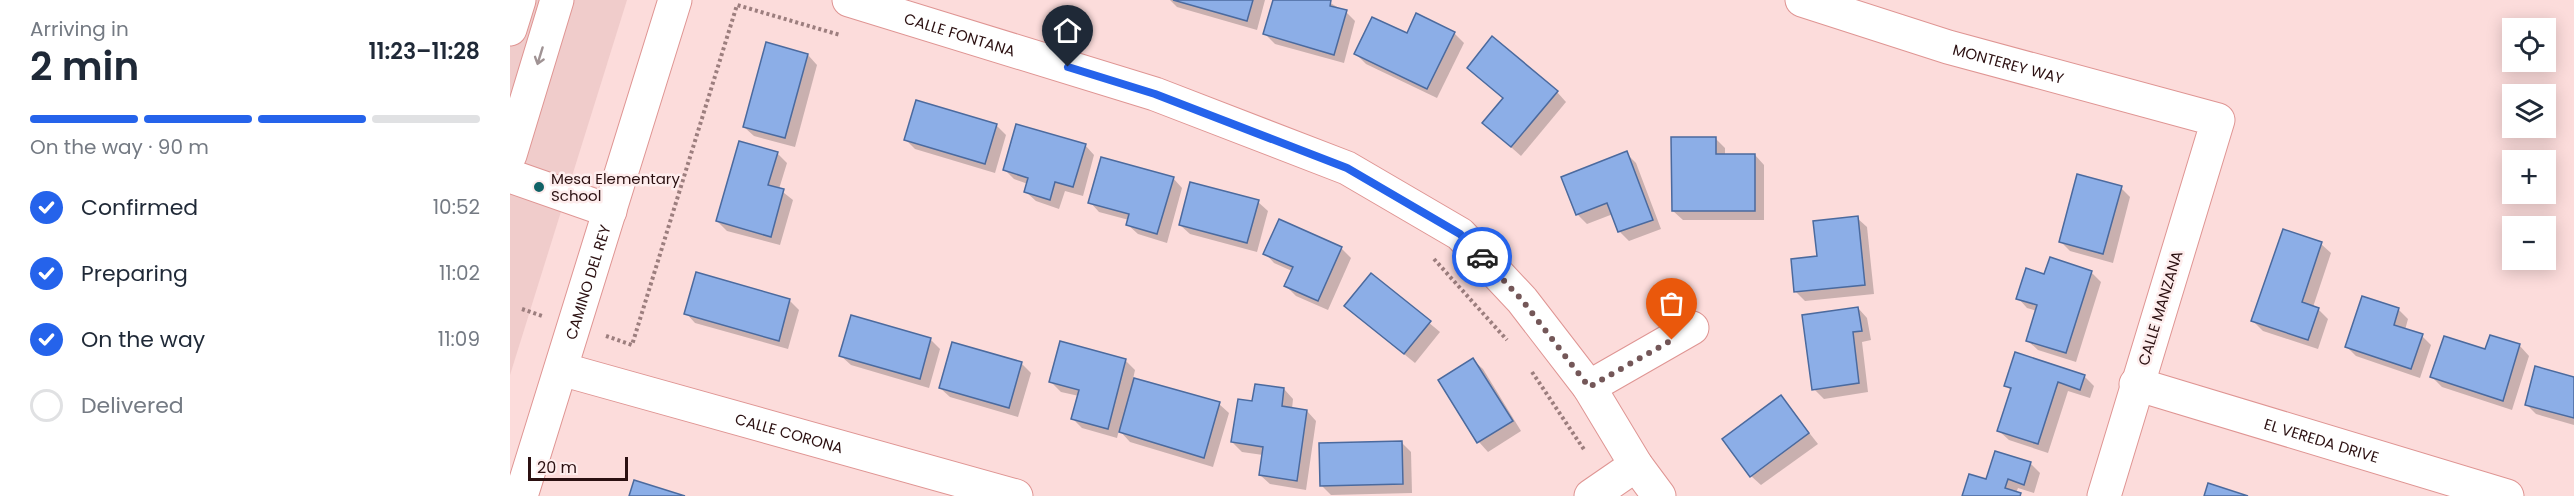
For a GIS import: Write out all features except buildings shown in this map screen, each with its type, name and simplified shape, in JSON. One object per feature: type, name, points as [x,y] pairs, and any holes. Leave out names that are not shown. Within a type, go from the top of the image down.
[{"type":"street","points":[[510,29],[519,0]]},
{"type":"street","points":[[510,155],[556,0]]},
{"type":"street","name":"CAMINO DEL REY","points":[[521,496],[675,0]]},
{"type":"street","name":"CALLE FONTANA","points":[[849,0],[1155,94],[1347,168],[1460,234],[1522,300],[1589,387],[1636,465],[1659,496]]},
{"type":"street","name":"MONTEREY WAY","points":[[1802,0],[1948,46],[2218,120]]},
{"type":"street","name":"CALLE MANZANA","points":[[2104,496],[2136,384],[2218,120]]},
{"type":"street","points":[[510,176],[610,212]]},
{"type":"street","points":[[1589,387],[1692,328]]},
{"type":"street","name":"CALLE CORONA","points":[[561,369],[1016,496]]},
{"type":"street","name":"EL VEREDA DRIVE","points":[[2136,384],[2507,496]]},
{"type":"street","points":[[1599,490],[1636,465]]},
{"type":"path","points":[[522,309],[632,345],[737,5],[851,38]]},
{"type":"path","points":[[1432,258],[1510,344]]},
{"type":"path","points":[[1531,371],[1599,490]]},
{"type":"shaded area","name":"Mesa Elementary School","points":[[510,0],[627,0],[510,375]]},
{"type":"way so far","points":[[1482,257],[1522,300],[1589,387],[1672,340]]},
{"type":"place","name":"Mesa Elementary School","points":[[539,187]]},
{"type":"route","points":[[1068,67],[1155,94],[1347,168],[1460,234],[1482,257]]}]
